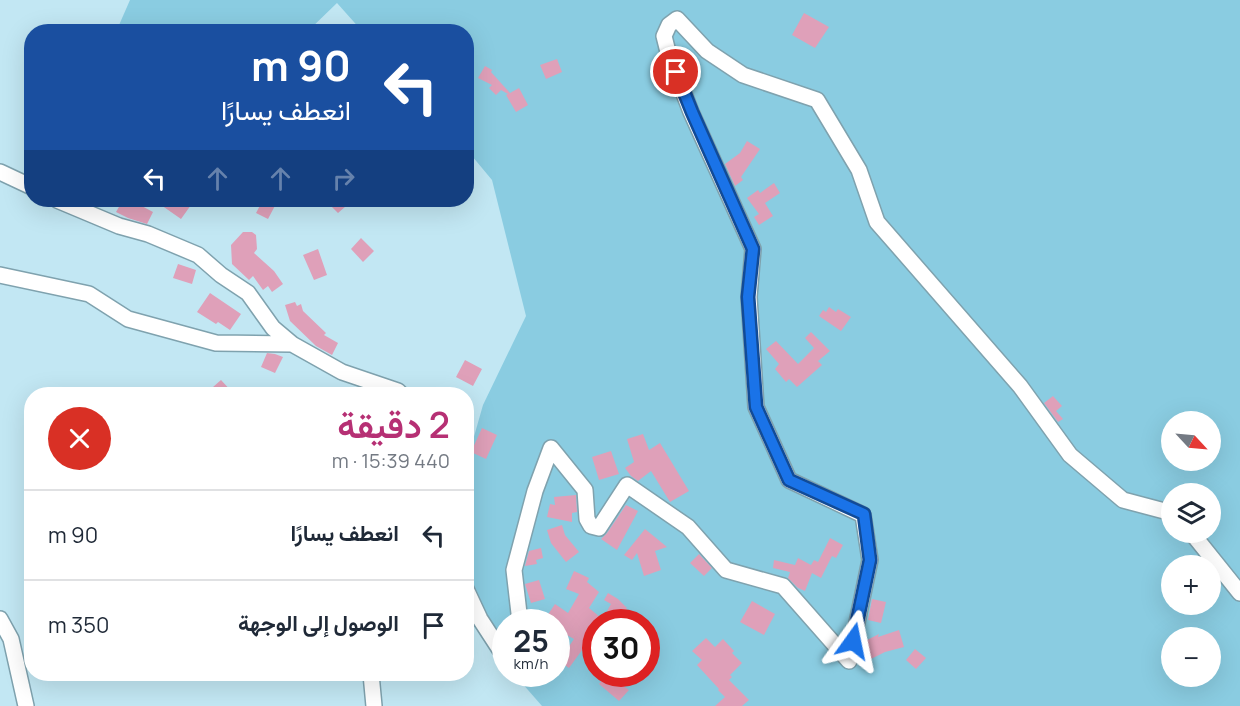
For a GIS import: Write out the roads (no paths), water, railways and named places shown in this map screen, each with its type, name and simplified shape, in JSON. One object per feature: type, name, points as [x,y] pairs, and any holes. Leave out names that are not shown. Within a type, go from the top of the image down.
[{"type":"street","points":[[518,609],[514,570],[536,491],[551,448],[585,490],[587,519],[591,526],[599,528],[627,485],[688,527],[726,570],[783,586],[849,662],[870,560],[864,514],[789,480],[756,407],[748,297],[753,249],[668,52],[664,36],[669,25],[677,19],[707,51],[743,75],[817,100],[859,170],[876,222],[1020,386],[1070,455],[1123,500],[1161,510]]},
{"type":"street","points":[[0,172],[24,182]]},
{"type":"street","points":[[73,207],[198,255],[220,274],[248,293],[273,328],[292,344],[342,372],[386,387]]},
{"type":"street","points":[[0,275],[89,294],[128,320],[216,343],[292,344]]},
{"type":"street","points":[[1200,543],[1240,593]]},
{"type":"street","points":[[474,606],[492,639]]},
{"type":"street","points":[[0,619],[11,639],[26,706]]},
{"type":"street","points":[[372,681],[374,706]]}]
